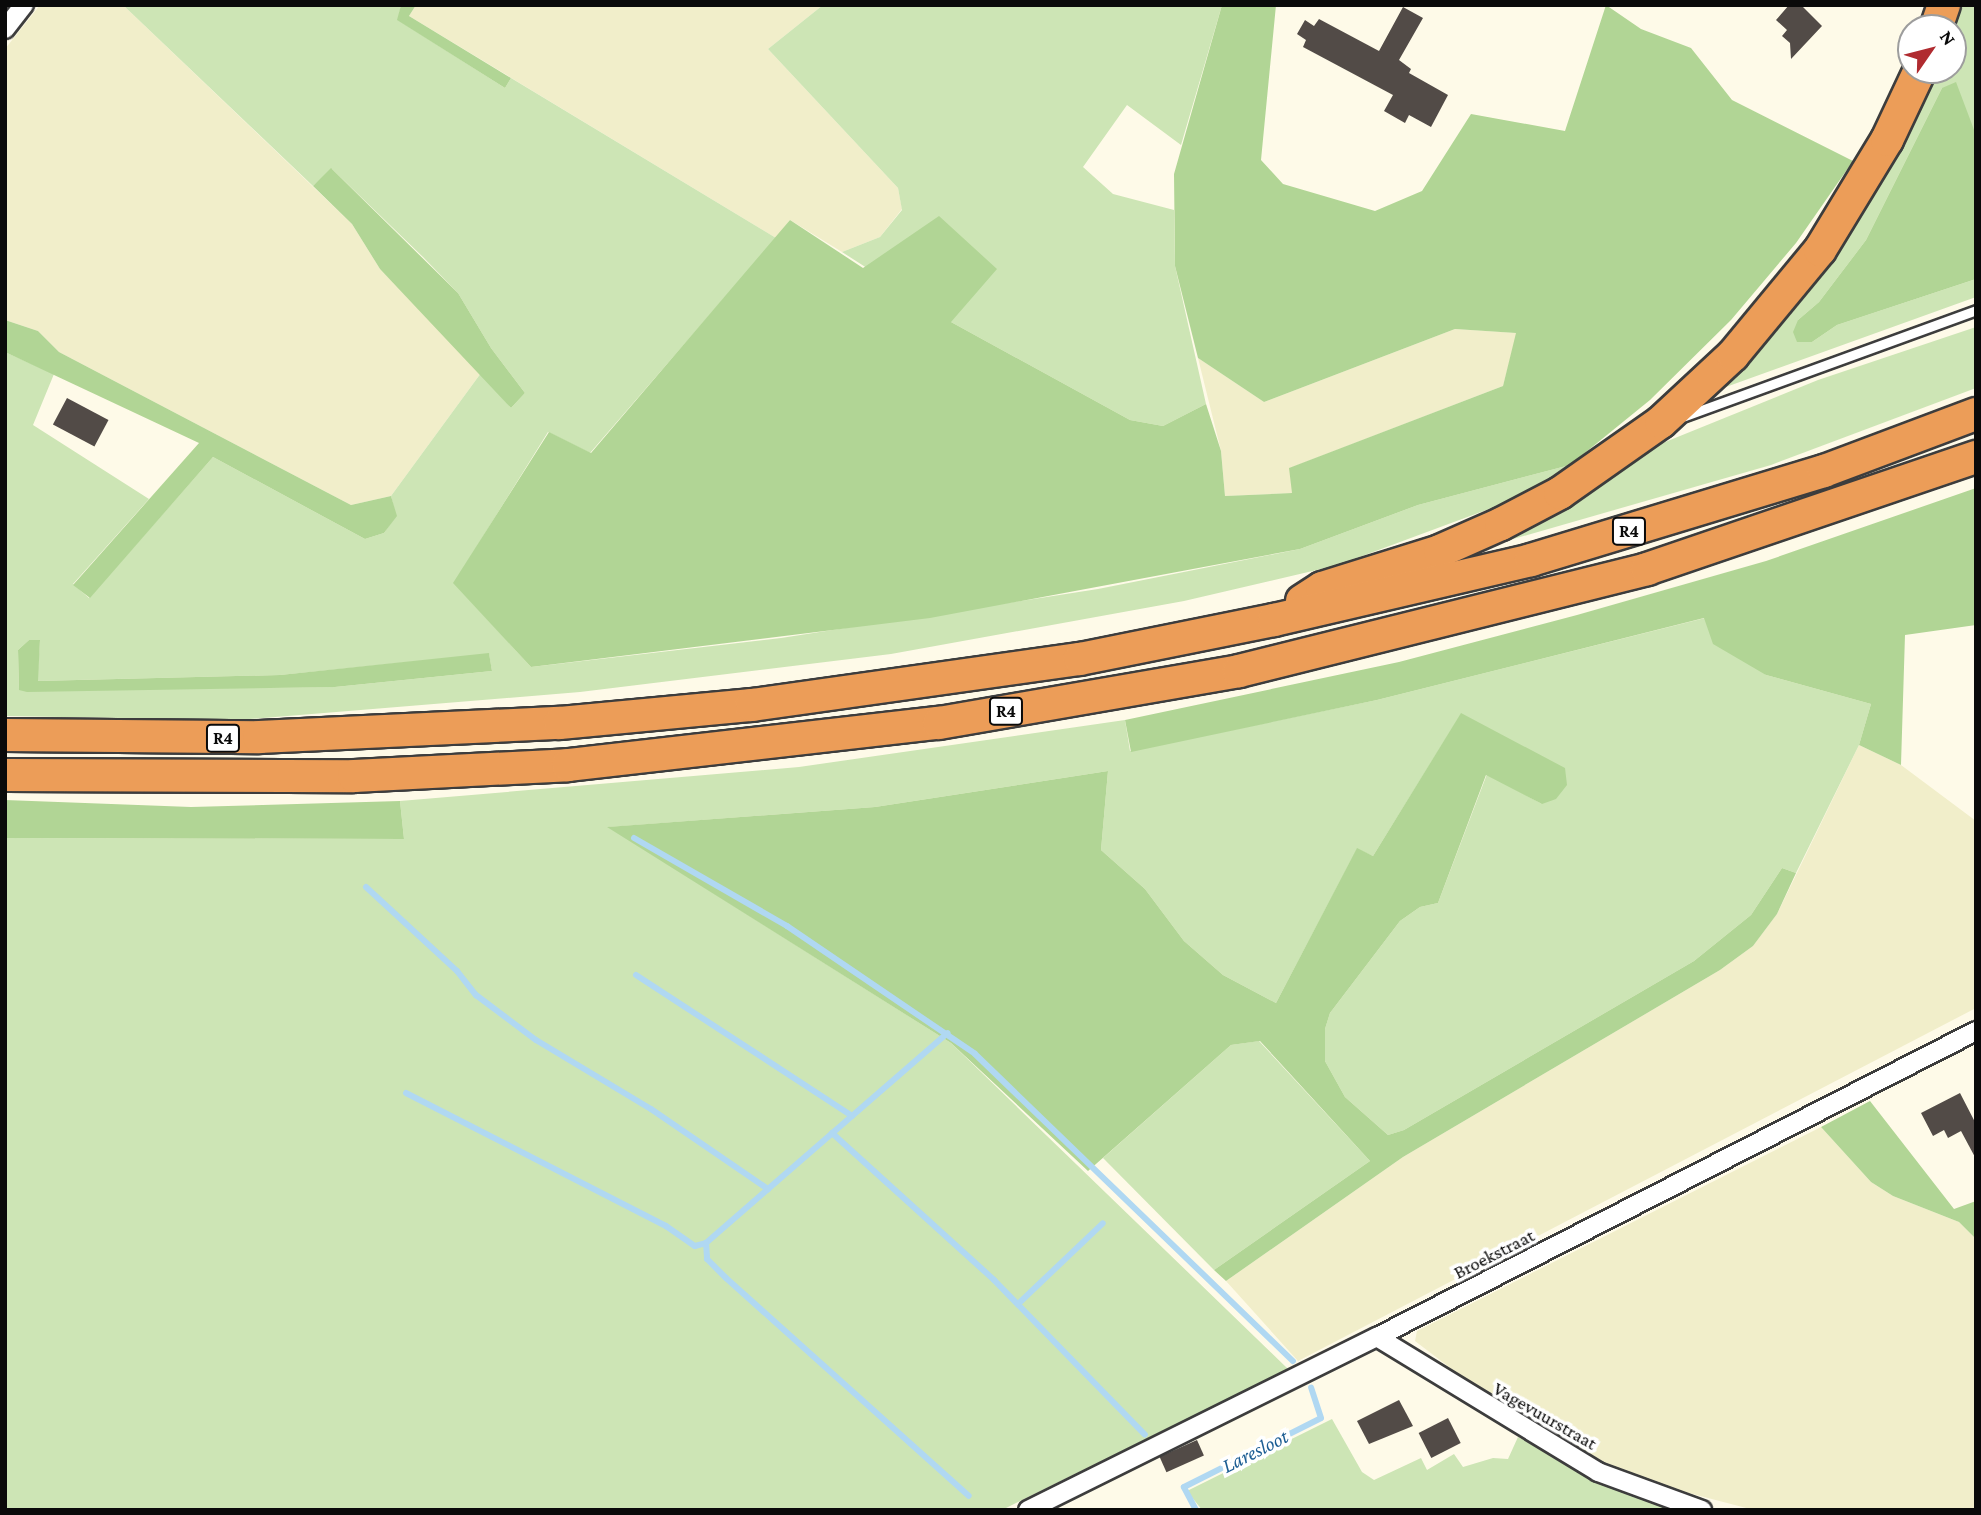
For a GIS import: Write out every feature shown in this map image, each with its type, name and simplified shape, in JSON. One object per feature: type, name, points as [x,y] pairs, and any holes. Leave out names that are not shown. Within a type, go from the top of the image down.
[{"type":"highway","points":[[1274,620],[1322,588],[1440,551],[1501,524],[1560,493],[1661,422],[1733,355],[1820,250],[1887,140],[1913,84]]},
{"type":"highway","name":"R4","points":[[5,735],[258,737],[560,723],[930,682],[1080,659],[1274,620],[1531,560],[1824,471],[1976,414]]},
{"type":"highway","name":"R4","points":[[5,775],[354,776],[568,765],[939,723],[1239,671],[1647,569],[1976,457]]},
{"type":"street","points":[[5,30],[24,5]]},
{"type":"street","name":"Broekstraat","points":[[1028,1510],[1377,1337],[1976,1031]]},
{"type":"street","name":"Vagevuurstraat","points":[[1377,1337],[1598,1472],[1702,1510]]},
{"type":"lane","points":[[1661,422],[1976,310]]},
{"type":"shaded area","points":[[40,5],[123,5],[352,224],[380,269],[481,373],[391,496],[351,505],[59,352],[38,331],[5,320],[5,49]]},
{"type":"shaded area","points":[[416,5],[823,5],[768,49],[898,188],[902,209],[880,237],[842,252],[790,220],[776,238],[409,16]]},
{"type":"shaded area","points":[[1455,329],[1517,333],[1503,386],[1290,468],[1293,493],[1225,496],[1221,451],[1198,358],[1264,402]]},
{"type":"shaded area","points":[[1859,745],[1901,765],[1976,821],[1976,1008],[1298,1361],[1226,1281],[1403,1157],[1720,970],[1753,946],[1777,914]]},
{"type":"shaded area","points":[[1821,1127],[1871,1182],[1893,1196],[1959,1222],[1976,1239],[1976,1510],[1754,1510],[1681,1491],[1606,1463],[1470,1383],[1415,1341],[1417,1331]]},
{"type":"green space","points":[[123,5],[401,5],[398,20],[505,88],[511,78],[776,238],[590,453],[548,432],[454,583],[531,667],[781,638],[1098,589],[1300,549],[1418,505],[1570,465],[1524,496],[1338,565],[1184,601],[891,654],[580,692],[238,720],[5,716],[5,352],[54,374],[33,425],[149,499],[73,584],[89,598],[213,457],[365,539],[384,533],[396,516],[391,496],[481,373],[511,408],[525,393],[491,348],[458,293],[423,257],[332,169],[313,186]],"holes":[[[29,640],[40,641],[37,681],[280,675],[489,654],[492,671],[335,687],[19,690],[18,650]]]},
{"type":"green space","points":[[401,5],[416,5],[409,16],[511,78],[505,88],[397,20]]},
{"type":"green space","points":[[823,5],[1222,5],[1181,145],[1127,105],[1083,167],[1113,194],[1174,210],[1175,266],[1206,404],[1163,426],[1130,420],[951,322],[842,252],[880,237],[902,210],[898,188],[768,49]]},
{"type":"green space","points":[[1222,5],[1276,5],[1261,160],[1283,184],[1375,211],[1422,191],[1471,114],[1565,131],[1606,5],[1641,29],[1691,48],[1732,100],[1853,161],[1796,243],[1731,320],[1650,400],[1570,465],[1418,505],[1300,549],[930,618],[531,667],[453,583],[549,432],[591,453],[790,220],[863,268],[939,216],[997,269],[951,322],[1130,420],[1163,426],[1206,404],[1221,451],[1225,496],[1292,493],[1289,468],[1503,386],[1516,333],[1455,329],[1264,402],[1198,358],[1175,266],[1174,174]]},
{"type":"green space","points":[[1956,5],[1976,5],[1976,135],[1965,111],[1942,88],[1866,240],[1819,302],[1798,320],[1812,342],[1837,325],[1976,279],[1976,297],[1712,392],[1922,84],[1967,84],[1967,14],[1952,14]]},
{"type":"green space","points":[[1957,84],[1976,135],[1976,279],[1837,325],[1812,342],[1797,342],[1793,332],[1798,320],[1819,302],[1866,240],[1942,88]]},
{"type":"green space","points":[[331,168],[458,293],[491,348],[525,393],[511,408],[380,269],[352,224],[313,186]]},
{"type":"green space","points":[[5,320],[38,331],[59,352],[351,505],[391,496],[397,516],[384,533],[365,539],[213,457],[90,598],[73,585],[199,443],[5,352]]},
{"type":"green space","points":[[1976,327],[1976,388],[1771,465],[1482,548],[1638,453],[1818,380]]},
{"type":"green space","points":[[1976,488],[1976,625],[1905,635],[1901,765],[1859,745],[1871,704],[1766,675],[1713,644],[1704,618],[1377,700],[1131,752],[1125,720],[1399,662],[1577,615],[1766,561]]},
{"type":"green space","points":[[1705,618],[1766,675],[1871,704],[1859,745],[1796,873],[1782,868],[1751,915],[1694,961],[1404,1130],[1388,1135],[1345,1097],[1325,1061],[1325,1029],[1330,1013],[1400,921],[1420,907],[1438,903],[1487,774],[1542,804],[1461,714],[1373,856],[1357,849],[1276,1003],[1223,975],[1184,941],[1145,889],[1101,850],[1108,771],[875,807],[609,827],[951,1043],[1288,1369],[1002,1510],[5,1510],[5,838],[404,839],[400,801],[799,767],[1125,720],[1130,751],[1377,700]]},
{"type":"green space","points":[[29,640],[40,640],[38,681],[280,675],[489,653],[492,671],[335,687],[27,692],[19,690],[18,650]]},
{"type":"green space","points":[[1461,713],[1565,768],[1567,785],[1556,799],[1542,804],[1486,775],[1438,903],[1420,907],[1400,921],[1330,1013],[1325,1029],[1325,1061],[1345,1097],[1388,1135],[1404,1130],[1694,961],[1751,915],[1782,868],[1796,873],[1777,914],[1753,946],[1720,970],[1403,1157],[1226,1281],[1214,1270],[1370,1161],[1260,1041],[1231,1045],[1088,1171],[951,1043],[607,827],[875,807],[1108,771],[1101,850],[1145,889],[1184,941],[1223,975],[1276,1003],[1357,848],[1373,856]]},
{"type":"green space","points":[[5,800],[191,807],[400,801],[404,839],[5,838]]},
{"type":"green space","points":[[1259,1041],[1370,1161],[1214,1270],[1103,1158],[1231,1045]]},
{"type":"green space","points":[[1870,1101],[1954,1209],[1976,1201],[1976,1239],[1959,1222],[1893,1196],[1871,1182],[1821,1127]]},
{"type":"green space","points":[[1332,1419],[1362,1472],[1374,1480],[1421,1458],[1427,1470],[1454,1454],[1463,1467],[1493,1458],[1508,1459],[1518,1437],[1595,1479],[1674,1510],[1202,1510],[1187,1491]]},
{"type":"building","points":[[1789,5],[1801,5],[1822,26],[1791,59],[1790,43],[1782,36],[1787,30],[1776,20]]},
{"type":"building","points":[[1403,7],[1423,18],[1399,60],[1411,69],[1409,73],[1448,95],[1431,127],[1409,115],[1405,123],[1384,111],[1393,95],[1303,47],[1306,40],[1297,34],[1305,20],[1314,26],[1319,19],[1379,51]]},
{"type":"building","points":[[67,398],[108,420],[94,447],[53,424]]},
{"type":"building","points":[[1960,1093],[1976,1124],[1976,1159],[1961,1131],[1948,1138],[1944,1130],[1933,1136],[1921,1113]]},
{"type":"building","points":[[1399,1400],[1413,1426],[1369,1444],[1357,1421]]},
{"type":"building","points":[[1448,1418],[1461,1443],[1431,1458],[1419,1433]]},
{"type":"building","points":[[1197,1440],[1204,1456],[1166,1472],[1160,1457]]},
{"type":"waterway","points":[[634,838],[787,926],[975,1054],[1293,1361]]},
{"type":"waterway","points":[[366,887],[457,971],[476,995],[536,1040],[651,1109],[768,1189]]},
{"type":"waterway","points":[[636,975],[852,1116]]},
{"type":"waterway","points":[[406,1093],[666,1226],[695,1246],[706,1243],[948,1033]]},
{"type":"waterway","points":[[832,1133],[994,1280],[1145,1435]]},
{"type":"waterway","points":[[1018,1304],[1103,1223]]},
{"type":"waterway","points":[[706,1243],[707,1259],[726,1278],[969,1496]]},
{"type":"waterway","name":"Laresloot","points":[[1196,1510],[1184,1487],[1321,1418],[1311,1388]]}]
